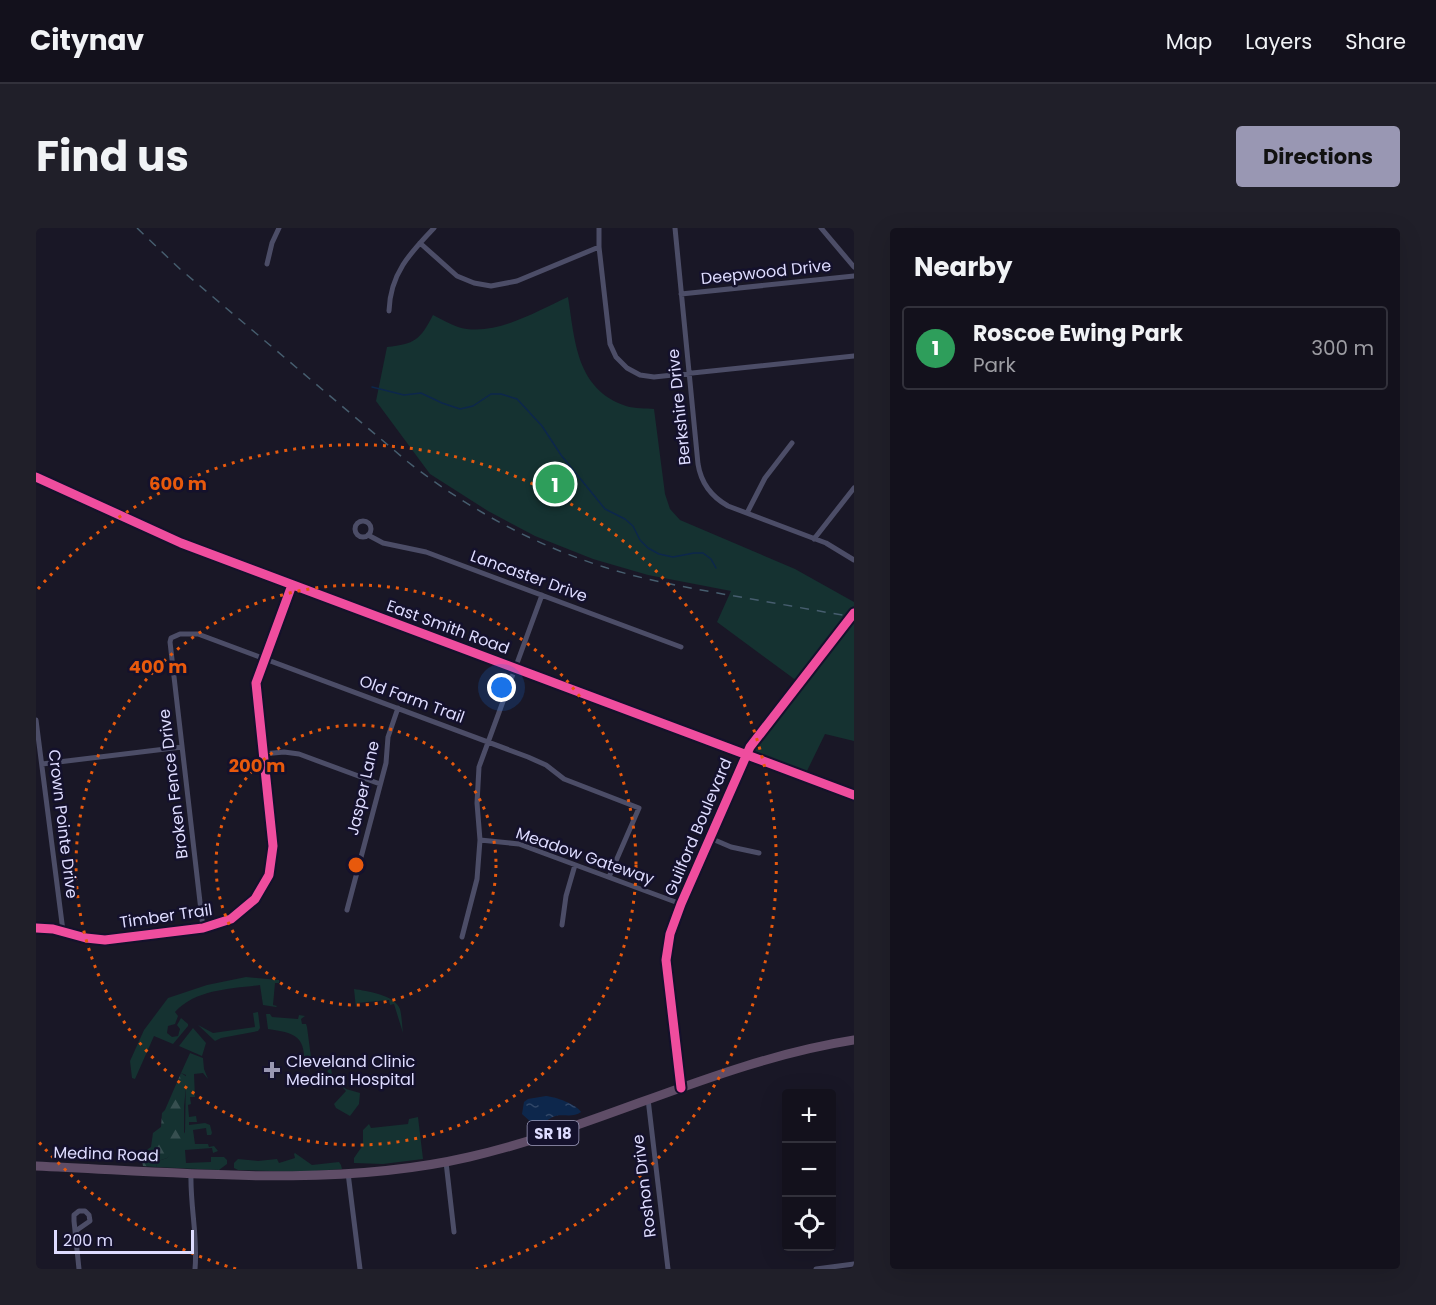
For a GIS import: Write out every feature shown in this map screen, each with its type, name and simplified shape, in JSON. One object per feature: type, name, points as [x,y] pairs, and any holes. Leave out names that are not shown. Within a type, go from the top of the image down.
[{"type":"highway","name":"SR 18","points":[[191,1172],[267,1175],[348,1173],[446,1162],[533,1140],[767,1059],[854,1040]]},
{"type":"highway","name":"Medina Road","points":[[36,1166],[191,1172]]},
{"type":"street","points":[[267,264],[279,228]]},
{"type":"street","points":[[388,311],[395,276],[405,260],[434,228]]},
{"type":"street","points":[[599,228],[609,339],[616,357],[627,368],[647,376],[854,356]]},
{"type":"street","name":"Berkshire Drive","points":[[675,228],[701,476],[716,498],[728,506],[835,547],[854,560]]},
{"type":"street","points":[[821,228],[854,267]]},
{"type":"street","points":[[420,243],[457,276],[474,283],[491,286],[517,282],[599,248]]},
{"type":"street","name":"Deepwood Drive","points":[[681,294],[854,276]]},
{"type":"street","points":[[747,513],[765,478],[792,443]]},
{"type":"street","name":"East Smith Road","points":[[36,477],[181,543],[854,795]]},
{"type":"street","points":[[814,539],[854,488]]},
{"type":"street","name":"Lancaster Drive","points":[[368,535],[383,543],[426,552],[681,647]]},
{"type":"street","name":"Timber Trail","points":[[36,928],[105,940],[203,928],[222,923],[240,914],[255,900],[268,875],[273,846],[255,691],[257,677],[292,585]]},
{"type":"street","points":[[462,938],[477,879],[480,840],[477,803],[479,766],[542,595]]},
{"type":"street","name":"Guilford Boulevard","points":[[681,1088],[666,960],[670,934],[750,747],[854,613]]},
{"type":"street","name":"Old Farm Trail","points":[[171,638],[180,634],[198,634],[488,741],[546,765],[564,779],[639,808],[609,877]]},
{"type":"street","name":"Broken Fence Drive","points":[[171,638],[203,928]]},
{"type":"street","name":"Jasper Lane","points":[[346,910],[386,763],[388,737],[398,708]]},
{"type":"street","name":"Crown Pointe Drive","points":[[36,720],[63,931]]},
{"type":"street","points":[[42,764],[182,747]]},
{"type":"street","points":[[263,754],[284,752],[299,754],[380,784]]},
{"type":"street","points":[[710,837],[732,848],[759,853]]},
{"type":"street","name":"Meadow Gateway","points":[[480,840],[519,844],[681,904]]},
{"type":"street","points":[[562,925],[566,896],[575,865]]},
{"type":"street","name":"Roshon Drive","points":[[648,1099],[668,1269]]},
{"type":"street","points":[[446,1162],[454,1233]]},
{"type":"street","points":[[191,1172],[191,1199],[196,1239],[195,1269]]},
{"type":"street","points":[[348,1173],[360,1269]]},
{"type":"street","points":[[75,1236],[77,1230],[90,1221],[85,1211],[79,1211],[74,1215],[75,1236],[79,1269]]},
{"type":"street","points":[[816,1269],[854,1264]]},
{"type":"green space","points":[[568,297],[581,362],[597,388],[609,398],[626,406],[654,409],[665,494],[670,509],[680,520],[795,569],[854,602],[854,606],[797,681],[717,622],[731,591],[648,575],[593,559],[535,536],[488,511],[430,474],[376,401],[387,347],[416,339],[433,315],[458,327],[486,329],[529,316]]},
{"type":"green space","points":[[854,617],[854,741],[825,734],[805,775],[747,753]]},
{"type":"green space","points":[[246,977],[279,980],[279,983],[275,983],[273,1005],[277,1006],[263,1005],[260,985],[203,994],[183,1004],[175,1012],[178,1016],[175,1024],[168,1026],[167,1033],[172,1037],[178,1036],[180,1029],[177,1025],[181,1018],[188,1026],[173,1044],[154,1036],[135,1079],[132,1078],[130,1061],[144,1030],[168,998],[207,985]]},
{"type":"green space","points":[[354,989],[380,994],[393,1000],[401,1012],[403,1033],[394,1004],[390,1005],[389,1000],[357,1003],[356,1008]]},
{"type":"green space","points":[[258,1012],[260,1028],[258,1031],[215,1041],[198,1025],[213,1033],[255,1027],[253,1013]]},
{"type":"green space","points":[[266,1014],[272,1017],[298,1019],[299,1015],[305,1016],[301,1019],[302,1024],[306,1024],[307,1027],[312,1065],[309,1068],[310,1073],[308,1068],[304,1068],[303,1049],[298,1038],[286,1032],[268,1029]]},
{"type":"green space","points":[[193,1028],[206,1043],[202,1056],[179,1046]]},
{"type":"green space","points":[[190,1053],[203,1058],[208,1079],[203,1073],[194,1074],[195,1097],[190,1097],[191,1104],[188,1105],[189,1117],[196,1116],[197,1122],[189,1122],[189,1125],[205,1123],[210,1125],[211,1135],[207,1135],[206,1128],[193,1130],[195,1144],[208,1144],[209,1147],[214,1146],[218,1151],[213,1153],[212,1148],[185,1150],[186,1163],[211,1162],[211,1157],[224,1157],[227,1164],[219,1170],[156,1167],[158,1161],[167,1158],[185,1132],[186,1075],[181,1073]]},
{"type":"green space","points":[[331,1068],[332,1075],[346,1089],[360,1093],[359,1104],[350,1116],[336,1108],[334,1104],[346,1091],[327,1071]]},
{"type":"green space","points":[[181,1073],[187,1077],[184,1138],[167,1158],[158,1161],[156,1167],[143,1166],[141,1154],[151,1147],[153,1133],[161,1127],[162,1113]]},
{"type":"green space","points":[[418,1117],[423,1159],[383,1164],[354,1163],[354,1158],[363,1145],[363,1130],[369,1124],[371,1128],[408,1124],[409,1119]]},
{"type":"green space","points":[[295,1153],[312,1165],[339,1162],[342,1169],[301,1172],[234,1168],[234,1163],[238,1159],[258,1161],[277,1159],[279,1163],[295,1158]]},
{"type":"water","points":[[546,1096],[565,1101],[581,1112],[532,1123],[522,1114],[524,1102],[528,1099]]},
{"type":"waterway","points":[[372,387],[404,395],[421,393],[460,409],[473,406],[491,394],[501,394],[517,399],[542,426],[561,455],[605,509],[625,519],[633,526],[640,540],[648,548],[659,554],[673,557],[703,553],[711,559],[716,568]]},
{"type":"railway","points":[[137,228],[180,269],[408,462],[453,495],[501,523],[577,558],[634,576],[854,617]]},
{"type":"cycle path","points":[[36,477],[181,543],[854,795]]},
{"type":"cycle path","points":[[36,928],[53,929],[86,938],[105,940],[203,928],[231,919],[255,899],[269,875],[273,846],[256,683],[292,585]]},
{"type":"cycle path","points":[[681,1088],[666,960],[670,934],[750,747],[854,613]]},
{"type":"place","name":"Roscoe Ewing Park","points":[[555,484]]},
{"type":"place","name":"Cleveland Clinic Medina Hospital","points":[[272,1070]]}]
